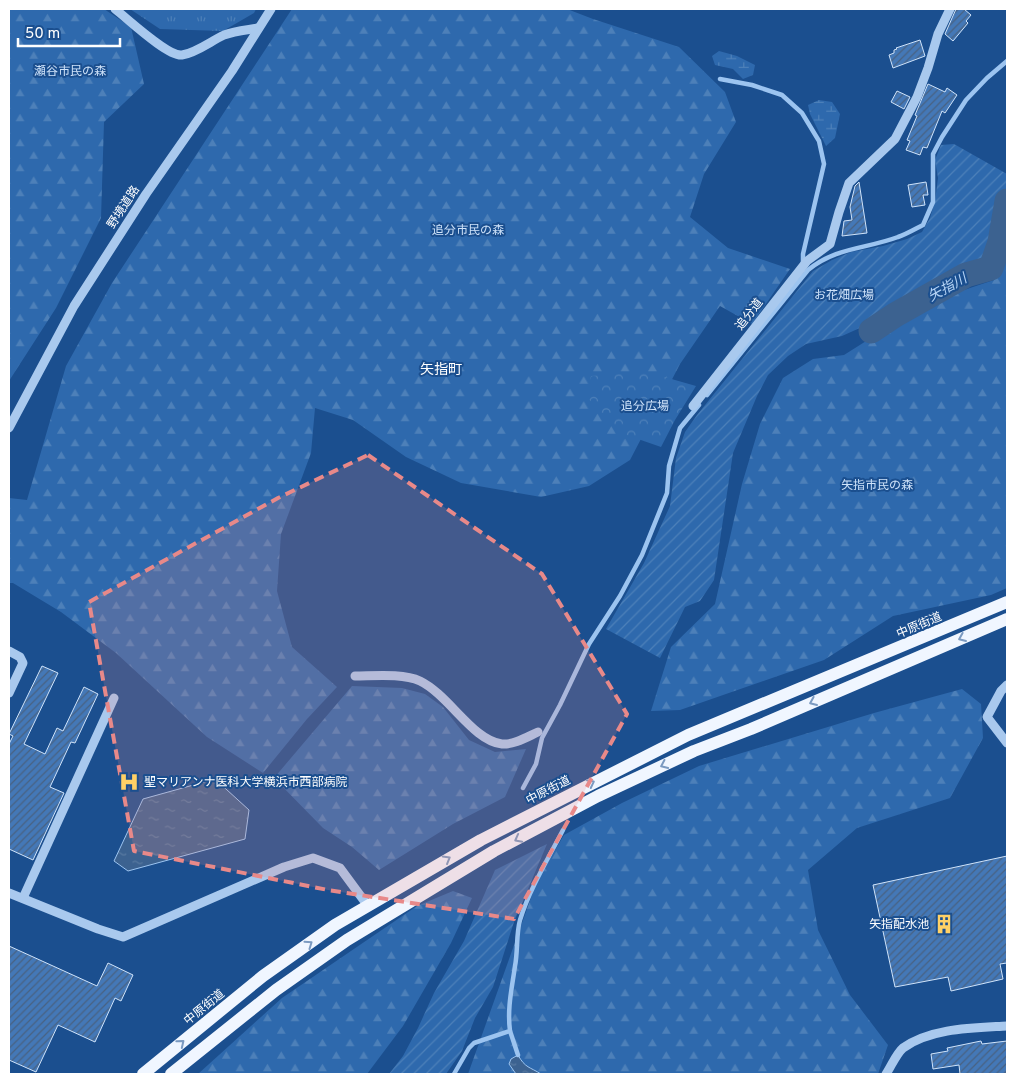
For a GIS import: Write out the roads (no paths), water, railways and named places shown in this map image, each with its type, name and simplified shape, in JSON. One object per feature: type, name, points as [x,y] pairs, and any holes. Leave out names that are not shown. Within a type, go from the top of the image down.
[{"type":"main road","name":"中原街道","points":[[143,1074],[263,976],[335,925],[481,840],[688,735],[1007,600]]},
{"type":"main road","points":[[171,1074],[276,990],[347,940],[494,852],[598,796],[694,751],[751,729],[1007,619]]},
{"type":"street","points":[[116,9],[163,48],[181,55],[225,35],[240,30],[258,28]]},
{"type":"street","name":"野境道路","points":[[9,428],[74,306],[146,194],[232,70],[271,9]]},
{"type":"street","name":"追分道","points":[[693,406],[807,261],[830,244],[849,183],[895,139],[917,97],[938,34],[950,9]]},
{"type":"street","points":[[9,651],[20,657],[23,663],[9,693]]},
{"type":"street","points":[[355,676],[396,676],[418,680],[438,692],[480,736],[502,744],[520,740],[538,732]]},
{"type":"street","points":[[1007,685],[987,717],[1007,743]]},
{"type":"street","points":[[23,898],[114,698]]},
{"type":"street","points":[[9,892],[98,929],[123,936],[284,867],[313,858],[340,868],[368,906]]},
{"type":"street","points":[[886,1074],[902,1049],[930,1035],[1007,1026]]},
{"type":"water","points":[[215,779],[249,810],[245,839],[128,871],[114,861],[143,799]]},
{"type":"water","points":[[518,1055],[525,1065],[541,1074],[516,1074],[509,1064],[511,1059]]},
{"type":"waterway","points":[[707,395],[808,270],[829,257],[851,249],[898,237],[923,225],[933,202],[933,154],[966,100],[1007,61]]},
{"type":"waterway","points":[[720,79],[752,85],[782,95],[802,113],[819,141],[824,164],[803,254],[803,263]]},
{"type":"waterway","name":"矢指川","points":[[871,331],[895,315],[966,275],[991,268],[1000,242],[1007,201]]},
{"type":"waterway","points":[[523,788],[536,764],[542,738],[589,644],[620,596],[642,555],[667,493],[669,466],[680,428],[699,405]]},
{"type":"waterway","points":[[454,1074],[474,1043],[510,1031],[509,1006],[520,920],[534,885],[563,830]]},
{"type":"waterway","points":[[510,1031],[518,1055]]},
{"type":"place","name":"聖マリアンナ医科大学横浜市西部病院","points":[[129,782]]},
{"type":"place","name":"矢指配水池","points":[[944,924]]},
{"type":"district","name":"矢指町","points":[[441,369]]},
{"type":"park label","name":"瀬谷市民の森","points":[[70,71]]},
{"type":"park label","name":"追分市民の森","points":[[468,230]]},
{"type":"park label","name":"お花畑広場","points":[[844,295]]},
{"type":"park label","name":"追分広場","points":[[645,406]]},
{"type":"park label","name":"矢指市民の森","points":[[877,485]]}]
